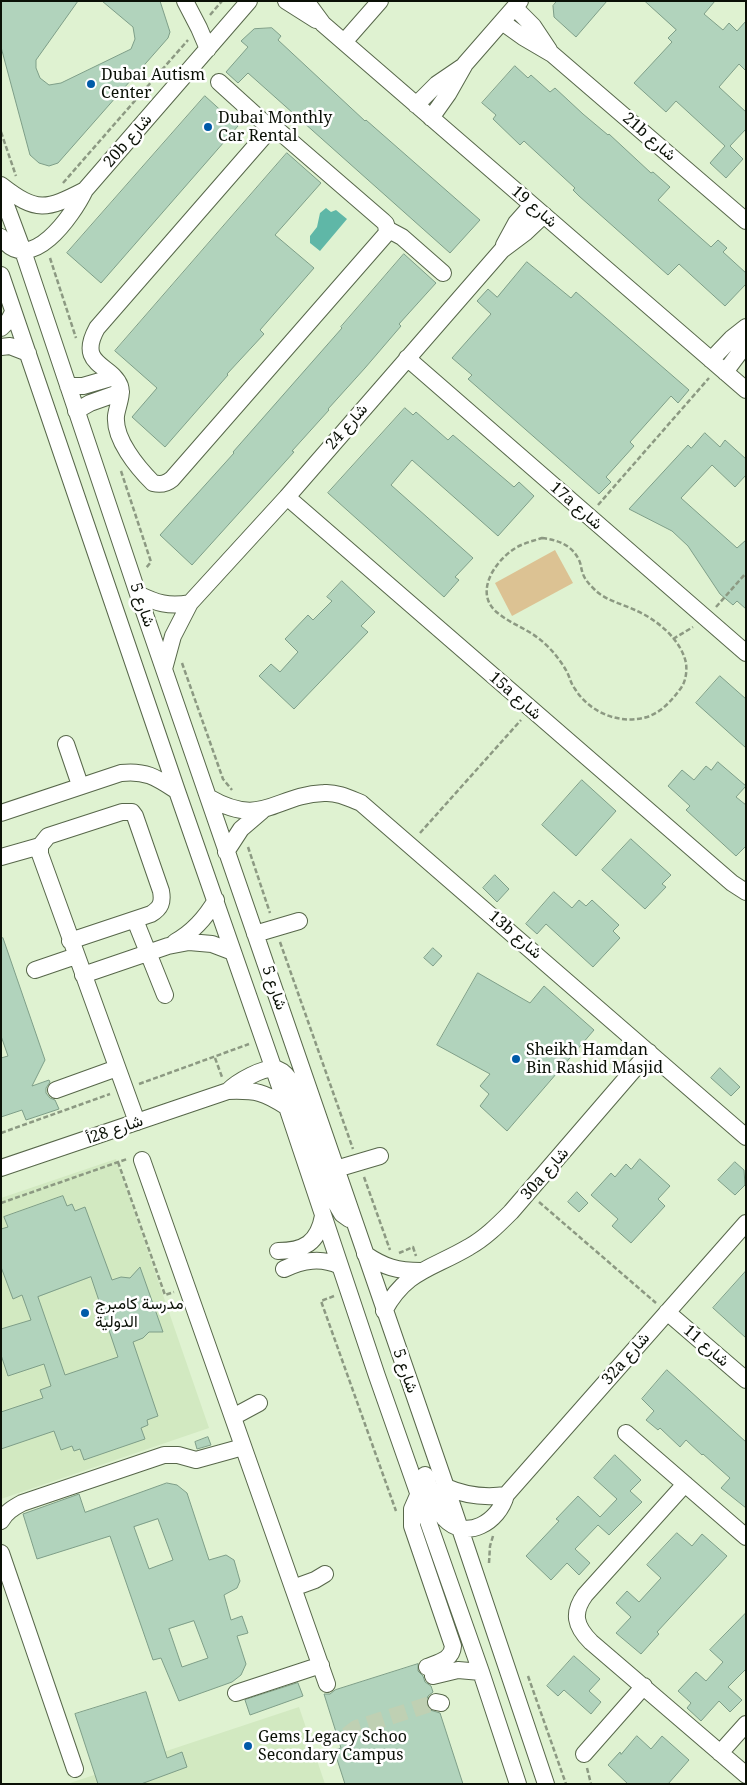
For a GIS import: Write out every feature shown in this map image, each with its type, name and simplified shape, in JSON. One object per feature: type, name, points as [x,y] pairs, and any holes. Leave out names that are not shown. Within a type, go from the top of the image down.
[{"type":"street","points":[[185,1],[208,49]]},
{"type":"street","name":"20b شارع","points":[[23,252],[38,247],[46,241],[73,212],[85,190],[249,1]]},
{"type":"street","name":"شارع 19","points":[[286,1],[323,24],[746,390]]},
{"type":"street","name":"شارع 19","points":[[306,1],[323,24]]},
{"type":"street","points":[[344,42],[380,1]]},
{"type":"street","points":[[431,118],[444,101],[465,64],[517,4]]},
{"type":"street","name":"21b شارع","points":[[517,4],[552,54]]},
{"type":"street","name":"21b شارع","points":[[502,22],[552,54],[746,220]]},
{"type":"street","points":[[416,105],[431,89],[465,64]]},
{"type":"street","points":[[219,82],[272,130],[280,132],[386,224],[387,229],[385,236],[167,483],[160,485],[153,483],[119,437],[116,426],[118,384],[94,358],[91,348],[92,337],[97,328],[266,134],[272,130]]},
{"type":"street","name":"20b شارع","points":[[1,185],[20,200],[30,204],[41,205],[59,203],[85,190]]},
{"type":"street","name":"شارع 5","points":[[1,192],[226,852],[446,1487],[546,1784]]},
{"type":"street","name":"شارع 24","points":[[164,669],[173,636],[190,603],[287,497],[502,250],[516,224],[538,210]]},
{"type":"street","points":[[387,229],[402,237],[443,273]]},
{"type":"street","points":[[1,237],[8,245],[23,252]]},
{"type":"street","name":"شارع 5","points":[[1,275],[177,791],[288,1107],[377,1376],[481,1672],[518,1784]]},
{"type":"street","points":[[1,328],[9,320],[13,312]]},
{"type":"street","points":[[718,366],[732,338],[746,328]]},
{"type":"street","points":[[718,366],[746,344]]},
{"type":"street","points":[[1,347],[10,346],[28,353]]},
{"type":"street","name":"17a شارع","points":[[407,358],[746,653]]},
{"type":"street","points":[[68,386],[118,384]]},
{"type":"street","points":[[76,412],[118,384]]},
{"type":"street","name":"15a شارع","points":[[287,497],[732,883],[746,892]]},
{"type":"street","points":[[138,594],[166,605],[190,603]]},
{"type":"street","points":[[66,744],[80,786]]},
{"type":"street","points":[[1,813],[110,775],[133,771],[145,773],[156,778],[177,791]]},
{"type":"street","name":"13b شارع","points":[[208,797],[234,809],[248,811],[262,811],[307,795],[326,792],[344,795],[361,803],[746,1137]]},
{"type":"street","name":"13b شارع","points":[[226,852],[242,829],[262,811]]},
{"type":"street","points":[[1,857],[40,846],[48,836],[122,812],[132,812],[162,897],[162,903],[158,910],[73,948],[35,970]]},
{"type":"street","points":[[40,846],[40,854],[73,948],[137,1122]]},
{"type":"street","points":[[83,975],[168,946],[186,936],[203,920],[216,900]]},
{"type":"street","points":[[135,920],[165,995]]},
{"type":"street","points":[[255,934],[299,921]]},
{"type":"street","points":[[168,946],[201,942],[223,947],[233,952]]},
{"type":"street","name":"30a شارع","points":[[384,1311],[391,1297],[401,1286],[421,1271],[449,1259],[471,1246],[492,1230],[528,1193],[649,1052]]},
{"type":"street","points":[[56,1090],[117,1068]]},
{"type":"street","points":[[274,1068],[280,1070],[290,1080],[335,1202],[342,1214],[354,1222]]},
{"type":"street","name":"شارع 28أ","points":[[228,1091],[234,1084],[247,1077],[274,1068]]},
{"type":"street","name":"شارع 28أ","points":[[1,1168],[228,1091],[248,1090],[269,1095],[288,1107]]},
{"type":"street","points":[[336,1169],[380,1156]]},
{"type":"street","points":[[136,1159],[187,1286],[328,1684]]},
{"type":"street","points":[[278,1250],[292,1251],[304,1247],[314,1239],[321,1228],[323,1216]]},
{"type":"street","name":"32a شارع","points":[[460,1528],[472,1528],[483,1524],[500,1512],[506,1495],[746,1223]]},
{"type":"street","name":"30a شارع","points":[[365,1254],[378,1263],[393,1269],[421,1271]]},
{"type":"street","points":[[284,1269],[307,1261],[319,1260],[330,1261],[340,1266]]},
{"type":"street","name":"شارع 11","points":[[667,1312],[746,1380]]},
{"type":"street","points":[[377,1376],[388,1384],[395,1395],[438,1510],[445,1519],[460,1528]]},
{"type":"street","points":[[233,1417],[259,1403]]},
{"type":"street","points":[[626,1433],[746,1537]]},
{"type":"street","points":[[1,1521],[12,1508],[22,1503],[164,1456],[178,1455],[196,1460],[243,1447]]},
{"type":"street","points":[[685,1484],[585,1595],[579,1604],[576,1614],[578,1625],[583,1634],[746,1775]]},
{"type":"street","points":[[446,1487],[460,1494],[475,1497],[506,1495]]},
{"type":"street","points":[[419,1493],[412,1508],[412,1526],[454,1646],[453,1652],[449,1657],[430,1671],[458,1670],[481,1672]]},
{"type":"street","points":[[1,1553],[75,1769]]},
{"type":"street","points":[[293,1588],[325,1574]]},
{"type":"street","points":[[236,1693],[321,1665]]},
{"type":"street","points":[[584,1754],[644,1686]]},
{"type":"street","points":[[720,1752],[746,1724]]},
{"type":"path","points":[[63,183],[222,1]]},
{"type":"path","points":[[1,132],[18,182]]},
{"type":"path","points":[[47,250],[76,340]]},
{"type":"path","points":[[588,516],[718,366]]},
{"type":"path","points":[[118,463],[152,562],[146,567],[150,576]]},
{"type":"path","points":[[542,538],[558,540],[570,548],[579,560],[582,573],[588,584],[598,592],[650,618],[662,628],[684,653],[687,669],[683,686],[663,709],[651,716],[638,720],[610,717],[584,701],[574,689],[567,672],[556,656],[544,643],[529,631],[498,614],[488,602],[486,588],[492,574],[501,561],[514,550],[528,542],[542,538]]},
{"type":"path","points":[[182,659],[186,676],[223,779],[228,787],[236,793]]},
{"type":"path","points":[[410,845],[530,709]]},
{"type":"path","points":[[246,842],[315,1045],[392,1257],[413,1247],[421,1271]]},
{"type":"path","points":[[1,1133],[215,1058],[264,1038]]},
{"type":"path","points":[[296,1052],[315,1045]]},
{"type":"path","points":[[215,1058],[228,1091]]},
{"type":"path","points":[[1,1203],[118,1162],[136,1159]]},
{"type":"path","points":[[118,1162],[165,1295],[187,1286]]},
{"type":"path","points":[[528,1193],[667,1312]]},
{"type":"path","points":[[489,1564],[490,1546],[495,1533]]},
{"type":"path","points":[[527,1674],[566,1784]]},
{"type":"shaded area","points":[[555,550],[573,583],[512,616],[495,583]]},
{"type":"shaded area","name":"مدرسة كامبرج الدولية","points":[[116,1159],[209,1428],[1,1499],[1,1198]]},
{"type":"shaded area","name":"Gems Legacy Schoo Secondary Campus","points":[[299,1707],[325,1784],[67,1784]]},
{"type":"water","points":[[326,208],[331,212],[336,210],[347,219],[320,251],[310,243],[310,236],[317,227],[320,213]]},
{"type":"building","name":"Dubai Autism Center","points":[[1,1],[78,1],[36,60],[36,68],[40,78],[49,85],[61,83],[131,49],[135,39],[133,27],[102,1],[160,1],[170,32],[168,38],[58,163],[49,166],[39,163],[30,155],[1,47]]},
{"type":"building","points":[[557,1],[607,1],[576,37],[554,17],[553,6]]},
{"type":"building","points":[[645,1],[715,1],[704,14],[723,30],[729,23],[737,31],[746,21],[746,71],[739,64],[719,87],[746,112],[746,129],[730,146],[743,159],[726,178],[710,163],[725,146],[676,101],[666,112],[634,83],[672,42],[668,38],[676,30]]},
{"type":"building","points":[[272,28],[281,36],[278,40],[365,121],[480,220],[450,253],[248,73],[238,83],[226,72],[248,47],[241,41],[254,29]]},
{"type":"building","points":[[515,66],[528,78],[531,75],[550,92],[555,88],[651,173],[653,172],[670,187],[658,200],[711,247],[718,240],[727,248],[723,252],[746,273],[746,284],[725,306],[679,264],[668,275],[579,196],[573,190],[575,188],[524,141],[520,145],[493,119],[496,115],[482,103]]},
{"type":"building","points":[[205,96],[238,126],[101,283],[67,253]]},
{"type":"building","points":[[287,153],[321,183],[275,235],[314,268],[260,330],[264,334],[165,447],[132,417],[157,388],[115,351]]},
{"type":"building","points":[[404,254],[436,283],[292,451],[294,452],[192,565],[160,535],[234,453]]},
{"type":"building","points":[[527,262],[571,298],[576,292],[689,390],[678,403],[671,396],[630,442],[634,446],[606,477],[611,482],[599,494],[468,379],[472,375],[452,358],[491,314],[477,301],[488,289],[497,297]]},
{"type":"building","points":[[405,408],[413,415],[416,412],[448,440],[453,435],[514,487],[519,482],[534,496],[498,536],[412,460],[391,485],[473,558],[455,577],[459,580],[444,597],[328,493]]},
{"type":"building","points":[[705,433],[720,447],[725,440],[746,459],[746,475],[735,487],[712,465],[681,498],[737,548],[746,540],[746,609],[737,601],[733,605],[720,594],[688,546],[672,531],[629,509],[688,445],[691,448]]},
{"type":"building","points":[[342,581],[375,612],[361,626],[368,632],[294,709],[259,676],[271,664],[280,672],[298,652],[285,639],[308,615],[313,620],[332,601],[327,597]]},
{"type":"building","points":[[720,676],[746,699],[746,748],[696,703]]},
{"type":"building","points":[[718,762],[746,786],[736,797],[746,805],[746,846],[736,856],[686,810],[690,806],[668,786],[682,770],[694,780],[706,766],[711,770]]},
{"type":"building","points":[[582,780],[616,811],[576,856],[542,825]]},
{"type":"building","points":[[631,839],[671,875],[662,884],[666,887],[645,909],[602,870]]},
{"type":"building","points":[[495,875],[509,889],[497,902],[483,888]]},
{"type":"building","points":[[554,892],[572,908],[579,900],[586,906],[592,900],[619,925],[613,931],[620,938],[593,967],[546,924],[537,934],[526,924]]},
{"type":"building","points":[[3,938],[45,1060],[32,1086],[49,1080],[46,1093],[55,1100],[59,1109],[26,1120],[22,1110],[1,1117],[1,1058],[8,1056],[1,1036],[1,939]]},
{"type":"building","points":[[433,948],[442,956],[433,966],[424,958]]},
{"type":"building","name":"Sheikh Hamdan Bin Rashid Masjid","points":[[478,973],[530,1003],[544,986],[594,1030],[507,1131],[480,1106],[489,1094],[480,1086],[490,1074],[437,1045]]},
{"type":"building","points":[[720,1068],[740,1087],[731,1096],[711,1078]]},
{"type":"building","points":[[640,1159],[670,1186],[658,1199],[665,1206],[631,1243],[612,1226],[618,1219],[591,1195],[611,1173],[615,1177],[626,1164],[631,1169]]},
{"type":"building","points":[[735,1162],[744,1170],[745,1185],[735,1195],[718,1180]]},
{"type":"building","points":[[577,1192],[588,1203],[579,1212],[568,1202]]},
{"type":"building","points":[[63,1196],[67,1206],[72,1204],[75,1211],[85,1207],[112,1280],[121,1277],[130,1278],[140,1267],[163,1332],[149,1332],[143,1338],[133,1342],[158,1416],[147,1420],[148,1425],[141,1428],[145,1439],[84,1460],[80,1449],[74,1451],[72,1446],[61,1450],[54,1431],[1,1449],[1,1412],[43,1398],[40,1390],[51,1386],[44,1364],[8,1376],[1,1355],[1,1329],[31,1320],[22,1295],[13,1299],[1,1267],[1,1229],[8,1227],[4,1217]],"holes":[[[91,1277],[118,1357],[65,1375],[38,1297]]]},
{"type":"building","points":[[746,1271],[746,1338],[713,1308]]},
{"type":"building","points":[[667,1370],[746,1442],[746,1508],[721,1488],[730,1478],[703,1454],[686,1440],[680,1447],[660,1428],[658,1430],[646,1420],[654,1411],[642,1399]]},
{"type":"building","points":[[208,1437],[211,1445],[197,1449],[195,1442]]},
{"type":"building","points":[[615,1455],[641,1480],[630,1491],[642,1502],[609,1535],[598,1525],[575,1549],[590,1563],[579,1575],[567,1563],[551,1580],[526,1556],[559,1521],[556,1519],[578,1496],[600,1517],[617,1499],[594,1478]]},
{"type":"building","points":[[167,1483],[177,1485],[187,1493],[209,1560],[226,1555],[234,1560],[240,1581],[237,1588],[224,1595],[231,1620],[242,1616],[248,1633],[237,1636],[246,1664],[241,1675],[232,1682],[179,1701],[161,1658],[153,1660],[110,1536],[37,1559],[23,1514],[79,1494],[85,1512]],"holes":[[[158,1519],[173,1560],[149,1569],[134,1527]],[[194,1621],[208,1658],[182,1667],[169,1629]]]},
{"type":"building","points":[[677,1533],[692,1546],[702,1534],[727,1556],[657,1632],[659,1634],[641,1654],[616,1633],[631,1617],[616,1603],[627,1591],[639,1602],[661,1578],[647,1565]]},
{"type":"building","points":[[746,1613],[746,1669],[728,1687],[742,1700],[730,1712],[719,1701],[701,1721],[687,1708],[691,1703],[678,1691],[696,1672],[706,1681],[723,1662],[710,1650]]},
{"type":"building","points":[[574,1656],[600,1679],[589,1691],[601,1702],[591,1714],[564,1690],[558,1696],[547,1686]]},
{"type":"building","points":[[418,1664],[418,1671],[423,1676],[425,1682],[431,1686],[433,1692],[428,1696],[427,1706],[430,1710],[440,1713],[463,1784],[345,1784],[334,1750],[341,1748],[324,1694],[330,1694],[335,1690]]},
{"type":"building","points":[[298,1683],[303,1696],[250,1715],[245,1700]]},
{"type":"building","points":[[146,1692],[167,1758],[182,1752],[187,1767],[141,1784],[98,1784],[75,1714]]},
{"type":"building","points":[[637,1736],[651,1749],[662,1736],[689,1760],[668,1784],[628,1784],[608,1765]]},
{"type":"tunnel","points":[[347,1735],[356,1728],[436,1702]]},
{"type":"place","name":"Dubai Autism Center","points":[[91,84]]},
{"type":"place","name":"Dubai Monthly Car Rental","points":[[208,127]]},
{"type":"place","name":"Sheikh Hamdan Bin Rashid Masjid","points":[[516,1059]]},
{"type":"place","name":"مدرسة كامبرج الدولية","points":[[85,1313]]},
{"type":"place","name":"Gems Legacy Schoo Secondary Campus","points":[[248,1746]]}]
